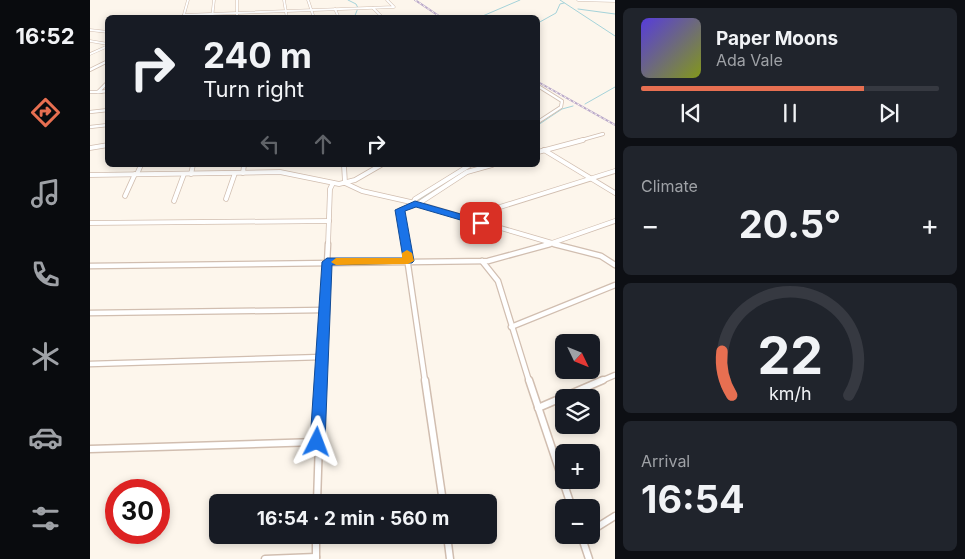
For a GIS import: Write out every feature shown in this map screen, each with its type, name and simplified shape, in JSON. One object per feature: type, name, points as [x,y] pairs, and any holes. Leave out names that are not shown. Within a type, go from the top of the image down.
[{"type":"street","points":[[184,15],[188,0]]},
{"type":"street","points":[[212,15],[214,0]]},
{"type":"street","points":[[237,0],[237,13]]},
{"type":"street","points":[[284,0],[287,15]]},
{"type":"street","points":[[308,0],[313,15]]},
{"type":"street","points":[[220,15],[394,6],[387,0]]},
{"type":"street","points":[[578,0],[613,0]]},
{"type":"street","points":[[372,8],[380,15]]},
{"type":"street","points":[[335,9],[338,15]]},
{"type":"street","points":[[90,30],[105,32]]},
{"type":"street","points":[[90,41],[105,44]]},
{"type":"street","points":[[90,54],[105,46]]},
{"type":"street","points":[[90,70],[105,62]]},
{"type":"street","points":[[98,92],[105,85]]},
{"type":"street","points":[[540,87],[562,101],[561,107],[540,121]]},
{"type":"street","points":[[90,92],[105,92]]},
{"type":"street","points":[[90,112],[105,110]]},
{"type":"street","points":[[90,128],[105,126]]},
{"type":"street","points":[[540,151],[603,134]]},
{"type":"street","points":[[90,148],[105,146]]},
{"type":"street","points":[[544,150],[615,193]]},
{"type":"street","points":[[125,196],[140,167]]},
{"type":"street","points":[[191,174],[193,167]]},
{"type":"street","points":[[243,173],[244,167]]},
{"type":"street","points":[[344,167],[345,183]]},
{"type":"street","points":[[90,175],[293,173],[333,184],[345,183],[377,167]]},
{"type":"street","points":[[441,494],[400,210],[414,203],[468,167]]},
{"type":"street","points":[[464,171],[483,167]]},
{"type":"street","points":[[463,218],[615,171]]},
{"type":"street","points":[[226,199],[235,173]]},
{"type":"street","points":[[174,201],[184,174]]},
{"type":"street","points":[[345,183],[362,191],[414,203],[601,256],[615,265]]},
{"type":"street","points":[[317,494],[317,442],[330,189],[333,184]]},
{"type":"street","points":[[90,223],[329,221]]},
{"type":"street","points":[[90,266],[482,261],[552,243],[615,221]]},
{"type":"street","points":[[482,261],[498,281],[511,327],[569,499]]},
{"type":"street","points":[[511,327],[615,285]]},
{"type":"street","points":[[90,313],[324,310]]},
{"type":"street","points":[[90,364],[322,357]]},
{"type":"street","points":[[538,408],[615,374]]},
{"type":"street","points":[[90,449],[317,442]]},
{"type":"street","points":[[600,525],[615,516]]},
{"type":"street","points":[[265,559],[316,558],[316,544]]},
{"type":"street","points":[[448,544],[450,559]]},
{"type":"street","points":[[584,544],[589,559]]},
{"type":"waterway","points":[[348,0],[356,4],[358,8],[355,15]]},
{"type":"waterway","points":[[485,15],[520,0]]},
{"type":"waterway","points":[[560,0],[615,36]]},
{"type":"waterway","points":[[540,22],[556,13],[560,4],[564,3]]},
{"type":"waterway","points":[[578,9],[615,14]]},
{"type":"waterway","points":[[585,104],[615,87]]},
{"type":"waterway","points":[[540,124],[562,109],[573,106]]},
{"type":"waterway","points":[[419,200],[452,178]]},
{"type":"railway","points":[[415,0],[438,15]]},
{"type":"railway","points":[[540,83],[615,125]]},
{"type":"slow traffic","points":[[336,262],[408,261],[407,253]]},
{"type":"route","points":[[317,442],[327,262],[408,261],[400,210],[409,205],[415,204],[481,223]]}]
